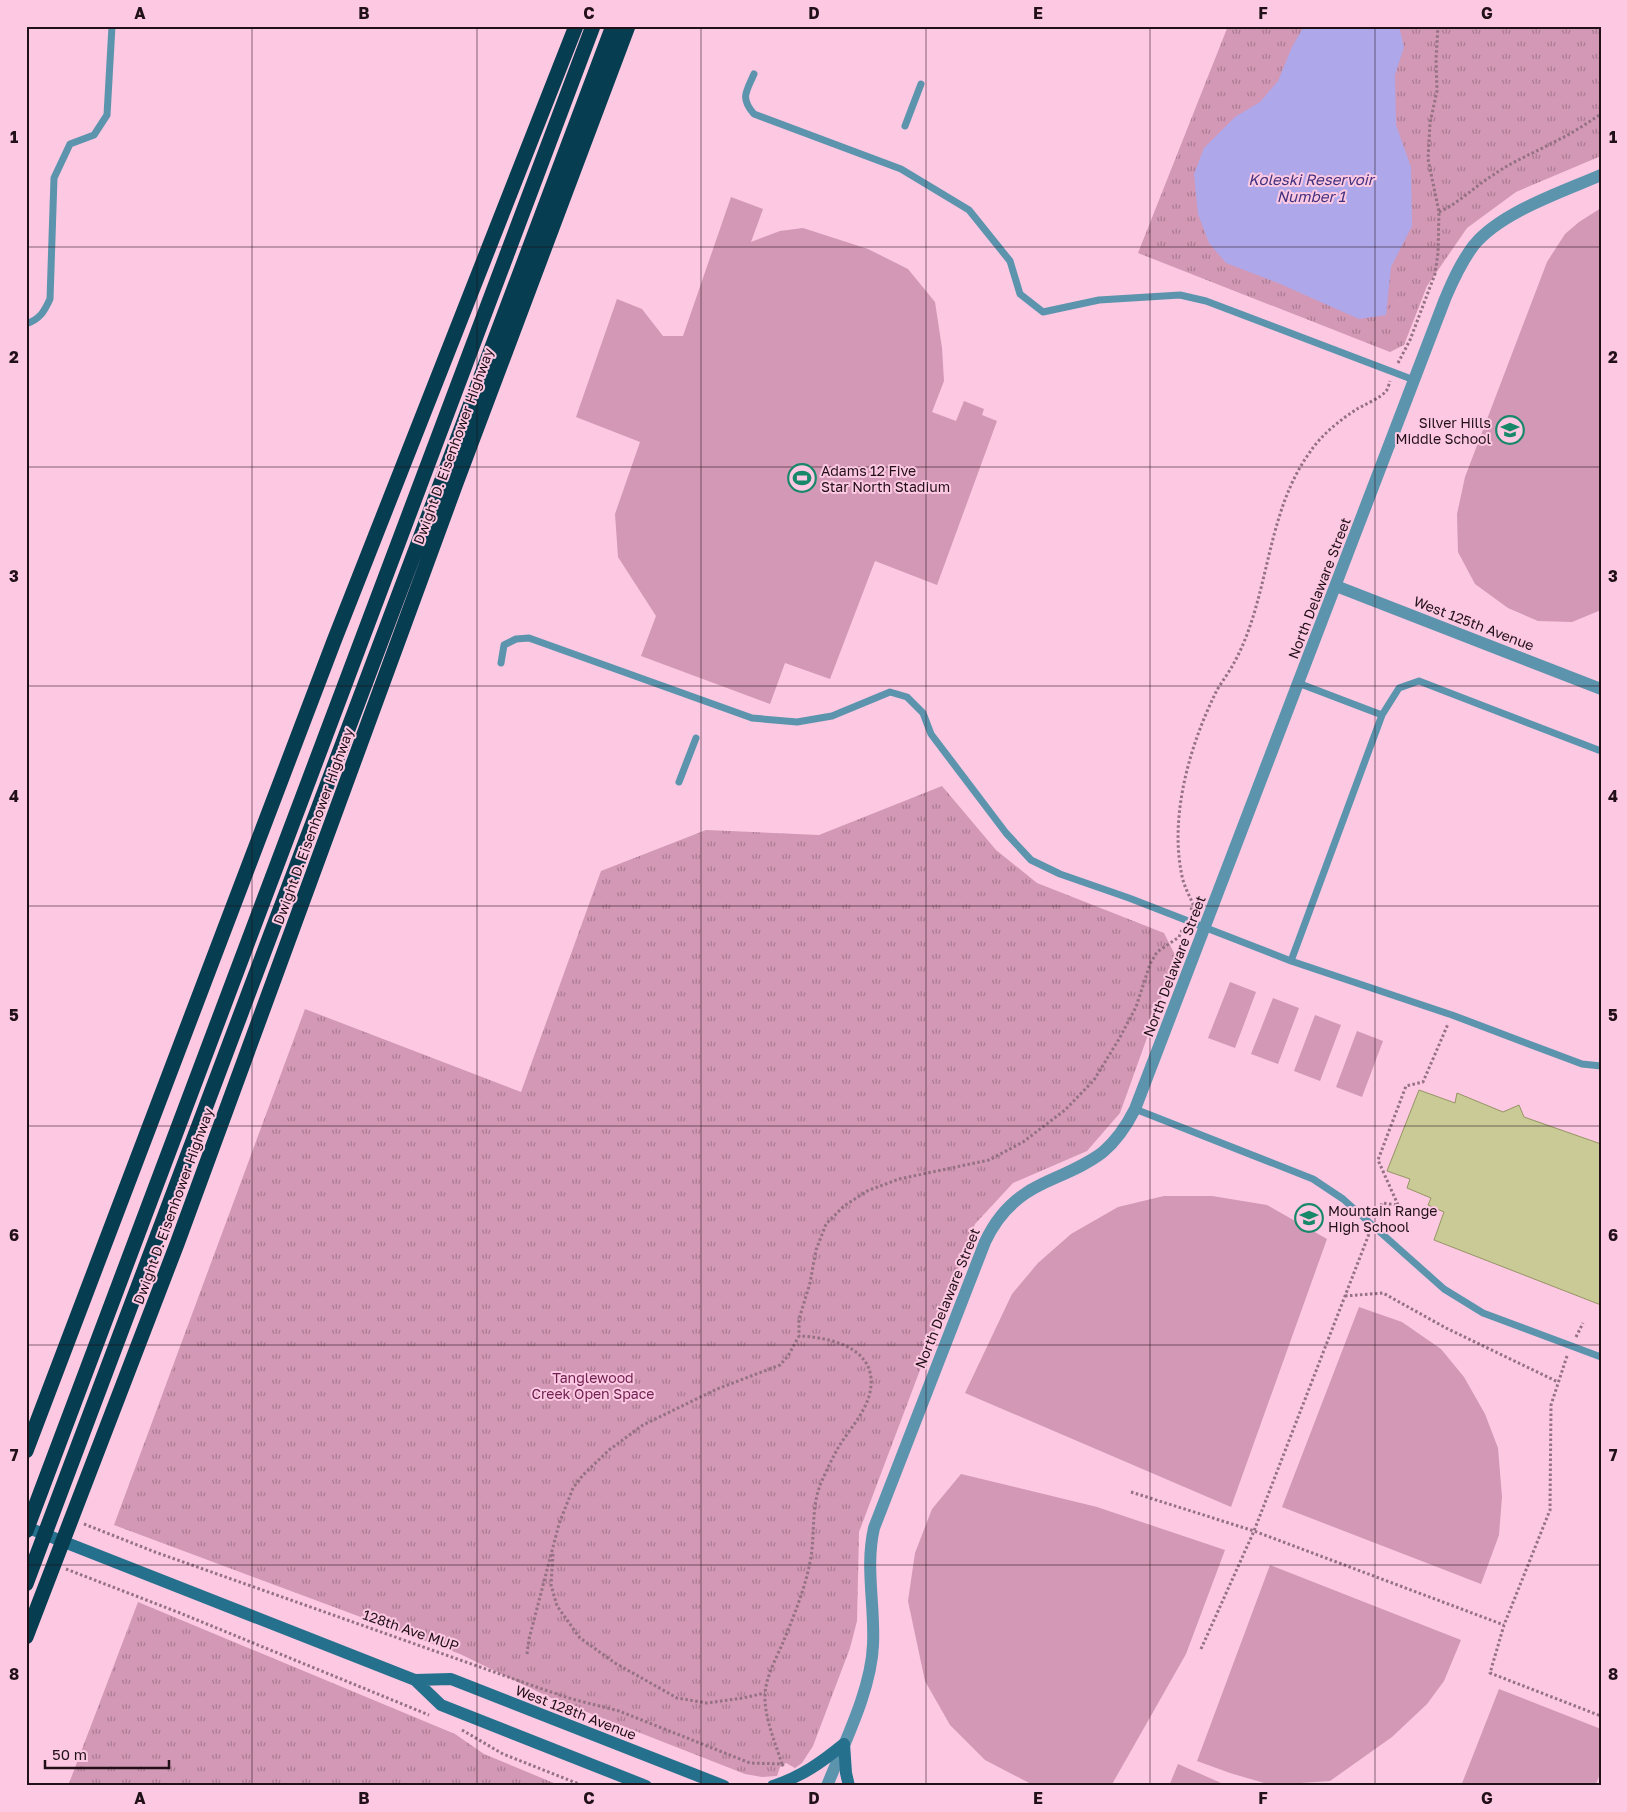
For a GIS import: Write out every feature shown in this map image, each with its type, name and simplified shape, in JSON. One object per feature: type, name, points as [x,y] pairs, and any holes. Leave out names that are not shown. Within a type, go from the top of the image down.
[{"type":"highway","points":[[26,1452],[334,641],[576,26]]},
{"type":"highway","points":[[26,1529],[593,26]]},
{"type":"highway","points":[[26,1584],[613,26]]},
{"type":"highway","name":"Dwight D. Eisenhower Highway","points":[[26,1637],[177,1244],[454,486],[628,26]]},
{"type":"main road","name":"West 128th Avenue","points":[[26,1529],[147,1574],[415,1680],[441,1705],[646,1786]]},
{"type":"main road","name":"West 128th Avenue","points":[[415,1680],[451,1679],[724,1786]]},
{"type":"main road","points":[[773,1786],[808,1771],[844,1744]]},
{"type":"main road","points":[[844,1744],[849,1786]]},
{"type":"street","name":"North Delaware Street","points":[[827,1786],[866,1685],[872,1658],[874,1631],[869,1554],[874,1528],[984,1242],[996,1222],[1010,1206],[1029,1190],[1081,1166],[1104,1151],[1121,1134],[1135,1109],[1445,299],[1460,265],[1475,244],[1495,226],[1518,211],[1601,175]]},
{"type":"street","name":"West 125th Avenue","points":[[1336,586],[1601,689]]},
{"type":"lane","points":[[26,324],[36,321],[44,313],[50,299],[54,178],[70,144],[94,135],[107,115],[112,26]]},
{"type":"lane","points":[[754,74],[745,95],[747,105],[754,114],[901,168],[970,210],[1010,261],[1020,294],[1043,312],[1099,300],[1180,296],[1206,300],[1414,380]]},
{"type":"lane","points":[[905,126],[921,84]]},
{"type":"lane","points":[[501,663],[504,645],[516,639],[529,638],[752,718],[797,722],[832,716],[890,692],[907,697],[922,713],[931,734],[1006,833],[1031,860],[1060,874],[1129,898],[1291,961],[1452,1015],[1582,1064],[1601,1066]]},
{"type":"lane","points":[[1291,961],[1382,715],[1399,688],[1419,681],[1601,751]]},
{"type":"lane","points":[[1298,683],[1382,715]]},
{"type":"lane","points":[[679,782],[696,738]]},
{"type":"lane","points":[[1135,1109],[1313,1180],[1343,1199],[1444,1289],[1483,1313],[1601,1357]]},
{"type":"path","points":[[1193,904],[1182,878],[1178,851],[1177,830],[1186,775],[1196,740],[1218,690],[1236,660],[1250,627],[1262,587],[1276,523],[1290,488],[1310,452],[1331,429],[1349,415],[1386,392],[1410,340],[1435,274],[1440,232],[1439,212],[1428,159],[1430,123],[1436,91],[1438,26]]},
{"type":"path","points":[[1439,212],[1457,203],[1493,175],[1529,153],[1559,140],[1601,114]]},
{"type":"path","points":[[527,1654],[559,1524],[573,1488],[583,1475],[609,1450],[643,1425],[680,1406],[780,1365],[788,1356],[799,1336],[798,1319],[810,1283],[816,1250],[826,1224],[844,1206],[867,1191],[899,1179],[989,1160],[1023,1142],[1066,1110],[1094,1080],[1119,1039],[1136,1007],[1150,964],[1158,952],[1179,937]]},
{"type":"path","points":[[1201,1649],[1254,1532],[1382,1203],[1398,1205],[1378,1160],[1406,1086],[1423,1082],[1452,1015]]},
{"type":"path","points":[[1345,1296],[1383,1293],[1446,1328],[1558,1382]]},
{"type":"path","points":[[1583,1323],[1571,1346],[1551,1405],[1550,1510],[1504,1625],[1490,1673],[1601,1716]]},
{"type":"path","points":[[787,1772],[782,1764],[766,1711],[765,1693],[773,1666],[802,1593],[811,1556],[815,1503],[821,1483],[838,1448],[861,1415],[870,1394],[871,1377],[865,1360],[851,1349],[836,1341],[818,1337],[799,1336]]},
{"type":"path","points":[[1131,1492],[1254,1532],[1504,1625]]},
{"type":"path","name":"128th Ave MUP","points":[[81,1523],[154,1552],[545,1690],[620,1711],[750,1763],[782,1764]]},
{"type":"path","points":[[553,1546],[551,1585],[557,1606],[580,1638],[608,1658],[677,1698],[707,1703],[765,1693]]},
{"type":"path","points":[[61,1567],[438,1718]]},
{"type":"path","points":[[459,1728],[503,1754],[584,1786]]},
{"type":"green space","points":[[1228,26],[1601,26],[1601,156],[1516,192],[1467,228],[1427,286],[1404,345],[1390,352],[1138,253]]},
{"type":"green space","name":"Adams 12 Five Star North Stadium","points":[[731,197],[763,209],[751,242],[780,231],[803,228],[868,249],[908,269],[935,302],[942,348],[944,381],[932,412],[956,421],[964,401],[984,409],[982,415],[997,421],[937,585],[875,561],[830,679],[785,663],[770,704],[641,656],[656,616],[618,557],[615,514],[640,442],[576,417],[617,299],[642,309],[663,336],[683,336]]},
{"type":"green space","points":[[1601,208],[1601,610],[1572,622],[1538,621],[1508,608],[1475,584],[1458,552],[1457,514],[1465,477],[1547,262],[1565,234],[1579,222]]},
{"type":"green space","name":"Tanglewood Creek Open Space","points":[[942,786],[996,850],[1037,883],[1164,933],[1176,957],[1120,1113],[1087,1151],[1013,1183],[975,1224],[859,1532],[857,1621],[850,1648],[813,1746],[802,1763],[795,1768],[786,1763],[780,1767],[777,1776],[762,1777],[745,1774],[551,1698],[460,1654],[114,1525],[305,1009],[521,1092],[601,871],[706,830],[819,835]]},
{"type":"green space","points":[[1230,982],[1256,992],[1235,1048],[1208,1038]]},
{"type":"green space","points":[[1273,998],[1299,1008],[1278,1064],[1251,1054]]},
{"type":"green space","points":[[1315,1015],[1341,1025],[1320,1081],[1294,1071]]},
{"type":"green space","points":[[1357,1031],[1383,1041],[1362,1097],[1336,1087]]},
{"type":"green space","points":[[1164,1196],[1212,1196],[1267,1205],[1327,1239],[1231,1507],[965,1393],[1012,1294],[1038,1263],[1071,1234],[1118,1207]]},
{"type":"green space","points":[[1359,1307],[1402,1322],[1441,1349],[1464,1377],[1485,1414],[1498,1448],[1502,1497],[1499,1535],[1481,1584],[1282,1507]]},
{"type":"green space","points":[[961,1474],[1097,1507],[1225,1550],[1186,1654],[1111,1786],[1035,1786],[985,1760],[950,1725],[925,1681],[908,1601],[915,1553],[932,1509]]},
{"type":"green space","points":[[1270,1565],[1461,1640],[1444,1681],[1427,1704],[1392,1737],[1330,1781],[1271,1785],[1197,1761]]},
{"type":"green space","points":[[138,1602],[455,1734],[484,1754],[561,1786],[68,1786]]},
{"type":"green space","points":[[1499,1689],[1601,1729],[1601,1772],[1595,1786],[1461,1786]]},
{"type":"green space","points":[[1178,1764],[1228,1786],[1169,1786]]},
{"type":"water","name":"Koleski Reservoir Number 1","points":[[1304,26],[1399,26],[1404,47],[1395,75],[1396,125],[1411,167],[1412,226],[1391,267],[1386,315],[1359,319],[1278,283],[1226,263],[1209,243],[1198,214],[1194,174],[1204,148],[1235,117],[1260,102],[1278,81],[1292,47]]},
{"type":"building","points":[[1419,1090],[1455,1103],[1457,1093],[1503,1112],[1519,1105],[1524,1117],[1601,1144],[1601,1305],[1434,1240],[1444,1212],[1428,1205],[1431,1198],[1407,1188],[1410,1179],[1387,1171]]},
{"type":"place","name":"Silver Hills Middle School","points":[[1510,430]]},
{"type":"place","name":"Adams 12 Five Star North Stadium","points":[[802,478]]},
{"type":"place","name":"Mountain Range High School","points":[[1309,1218]]}]
